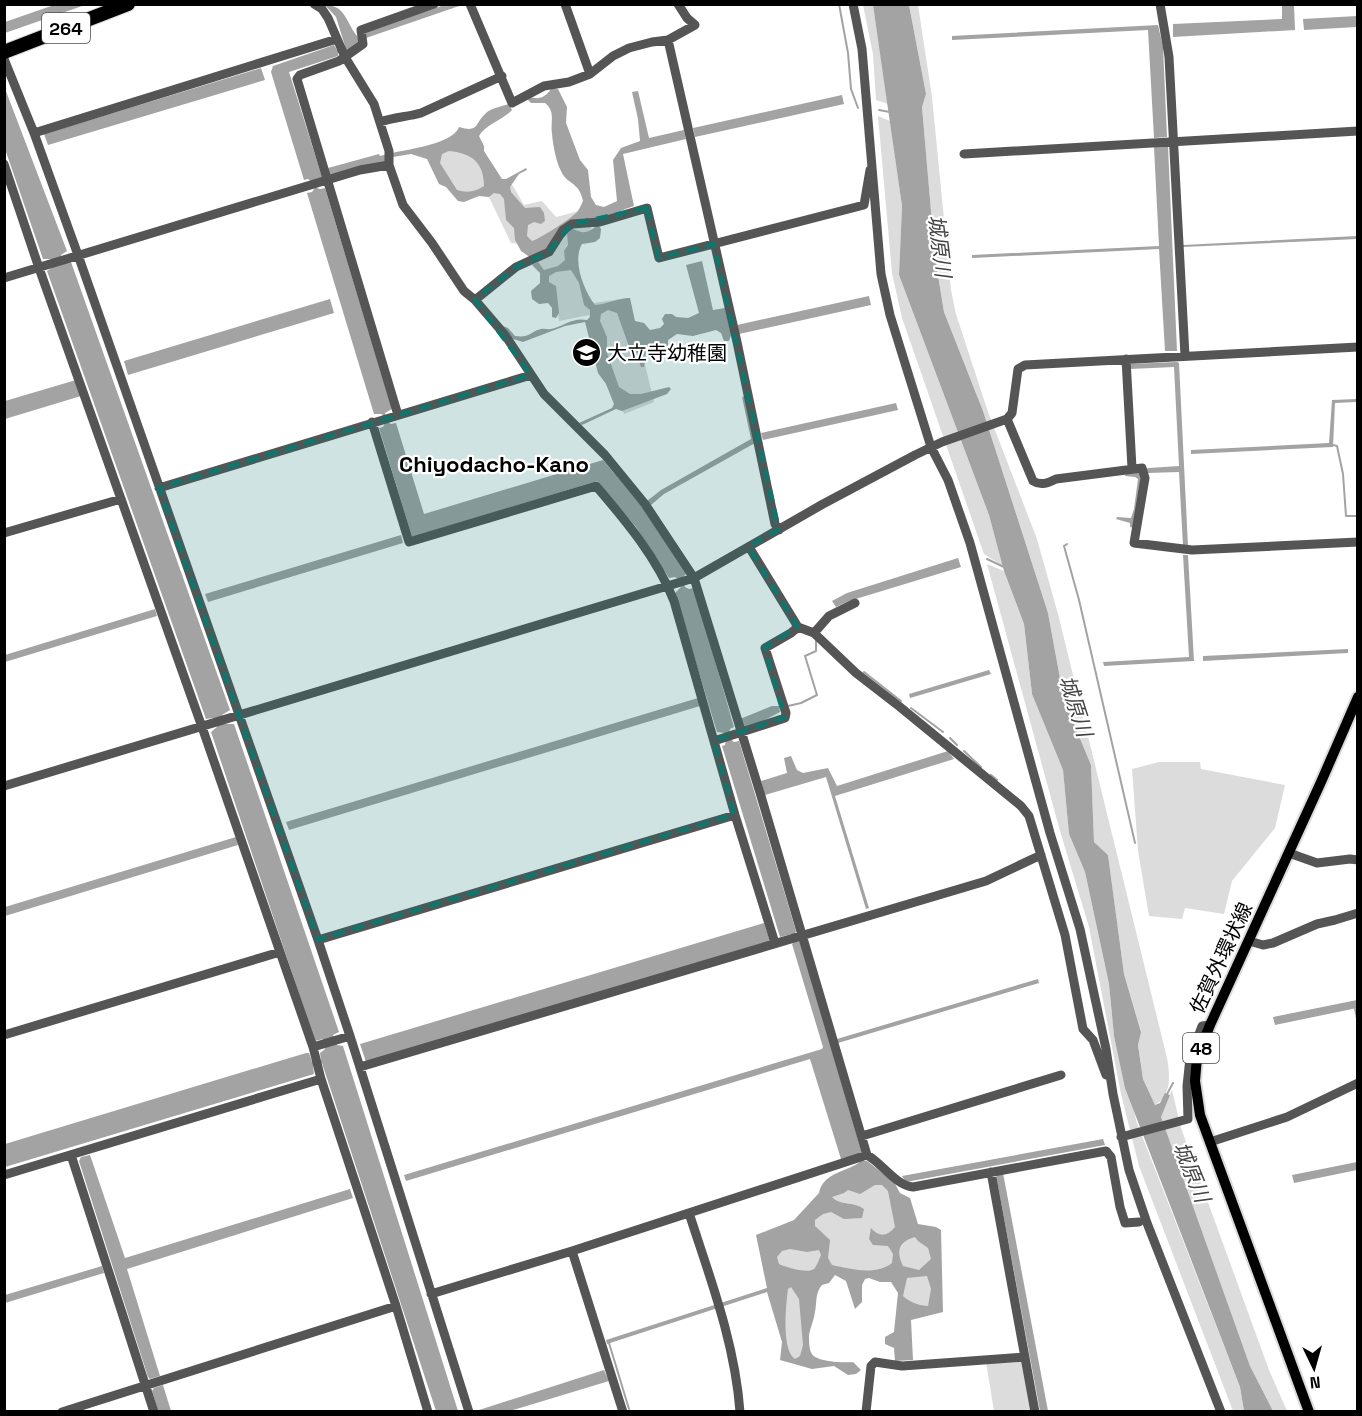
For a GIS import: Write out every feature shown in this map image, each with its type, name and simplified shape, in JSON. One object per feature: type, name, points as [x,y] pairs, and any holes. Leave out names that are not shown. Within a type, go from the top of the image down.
[{"type":"highway","name":"264","points":[[4,52],[128,4]]},
{"type":"main road","name":"佐賀外環状線","points":[[1310,1412],[1200,1115],[1195,1081],[1197,1057],[1210,1025],[1356,703]]},
{"type":"street","points":[[314,4],[322,9],[328,18],[341,49],[371,98],[403,205],[464,291],[475,300],[505,335],[544,394],[616,468],[645,504],[694,578],[732,736],[867,1155],[907,1186],[913,1187],[1106,1151],[1111,1157],[1125,1223],[1139,1222]]},
{"type":"street","points":[[34,133],[363,44],[361,30],[434,4]]},
{"type":"street","points":[[470,4],[512,103],[544,86],[569,82],[590,74],[613,56],[629,48],[668,40],[695,25],[687,18],[678,4]]},
{"type":"street","points":[[565,4],[590,74]]},
{"type":"street","points":[[853,4],[862,50],[881,274],[890,315],[931,447],[948,480],[970,543],[1047,823],[1080,929],[1129,1170],[1147,1223],[1221,1412]]},
{"type":"street","points":[[1160,4],[1169,57],[1185,356]]},
{"type":"street","points":[[668,40],[776,525],[779,530]]},
{"type":"street","points":[[341,49],[297,79],[319,184],[385,419],[409,542],[596,486],[631,527],[668,587],[775,943]]},
{"type":"street","points":[[4,59],[34,133],[78,255],[318,940],[469,1412]]},
{"type":"street","points":[[380,122],[394,117],[408,117],[421,113],[502,76]]},
{"type":"street","points":[[964,154],[1358,131]]},
{"type":"street","points":[[475,300],[516,267],[549,252],[563,230],[572,224],[597,222],[647,208],[659,258],[864,206],[872,152]]},
{"type":"street","points":[[4,278],[319,184],[389,158]]},
{"type":"street","points":[[4,164],[280,952],[318,1045],[317,1063],[321,1079],[396,1306],[428,1412]]},
{"type":"street","points":[[4,786],[682,583],[931,447],[1004,420],[1012,413],[1018,369],[1025,364],[1358,347]]},
{"type":"street","points":[[1126,359],[1132,468]]},
{"type":"street","points":[[159,488],[531,375]]},
{"type":"street","points":[[1004,420],[1033,481],[1038,484],[1056,479],[1112,473],[1132,468],[1144,472],[1134,543],[1192,550],[1358,542]]},
{"type":"street","points":[[4,533],[120,499]]},
{"type":"street","points":[[749,548],[798,627],[814,633],[856,673],[1021,806],[1029,816],[1065,935],[1083,1029],[1093,1040],[1113,1094]]},
{"type":"street","points":[[814,633],[829,616],[855,603]]},
{"type":"street","points":[[714,741],[785,718],[786,713],[765,648],[798,627]]},
{"type":"street","points":[[318,940],[735,814]]},
{"type":"street","points":[[1289,853],[1317,863],[1358,860]]},
{"type":"street","points":[[360,1067],[986,881],[1041,855]]},
{"type":"street","points":[[1249,941],[1263,945],[1274,943],[1317,924],[1358,913]]},
{"type":"street","points":[[4,1035],[280,952]]},
{"type":"street","points":[[1121,1137],[1188,1119],[1187,1086],[1190,1058],[1202,1026],[1210,1025]]},
{"type":"street","points":[[318,1045],[350,1036]]},
{"type":"street","points":[[862,1136],[1061,1075]]},
{"type":"street","points":[[4,1175],[321,1079]]},
{"type":"street","points":[[1210,1142],[1287,1117],[1358,1083]]},
{"type":"street","points":[[79,1153],[154,1412]]},
{"type":"street","points":[[432,1294],[867,1155]]},
{"type":"street","points":[[991,1172],[1035,1412]]},
{"type":"street","points":[[689,1213],[732,1354],[740,1412]]},
{"type":"street","points":[[572,1251],[623,1412]]},
{"type":"street","points":[[62,1412],[396,1306]]},
{"type":"street","points":[[866,1412],[871,1366],[875,1362],[902,1366],[1025,1357]]},
{"type":"street","points":[[1208,1380],[1214,1412]]},
{"type":"highlighted area","points":[[647,208],[659,258],[714,244],[779,530],[749,547],[798,627],[765,648],[785,718],[714,741],[735,815],[318,940],[159,488],[531,375],[475,300],[516,267],[549,252],[572,224]]},
{"type":"shaded area","points":[[54,5],[85,5],[5,33],[5,22]]},
{"type":"shaded area","points":[[325,5],[338,8],[342,12],[359,38],[359,43],[338,53],[338,56],[289,72],[322,177],[317,188],[325,188],[392,409],[385,413],[388,422],[396,423],[424,514],[603,460],[643,508],[687,573],[682,578],[685,587],[694,588],[734,727],[729,733],[734,742],[739,741],[862,1153],[841,1159],[810,1059],[406,1181],[404,1175],[823,1047],[792,944],[794,942],[792,934],[780,937],[722,746],[725,745],[726,740],[724,733],[717,732],[675,593],[681,587],[678,579],[669,578],[636,527],[597,481],[412,537],[379,428],[385,423],[382,414],[374,414],[307,193],[314,189],[311,181],[304,180],[271,72],[273,66],[334,45],[337,50],[345,46],[336,17]]},
{"type":"shaded area","points":[[444,5],[462,5],[366,38],[364,33]]},
{"type":"shaded area","points":[[863,5],[873,5],[888,104],[876,100],[873,54]]},
{"type":"shaded area","points":[[873,5],[909,5],[926,94],[922,107],[935,257],[944,312],[983,411],[1048,613],[1064,700],[1091,765],[1094,842],[1108,855],[1124,974],[1141,1032],[1138,1045],[1143,1079],[1155,1105],[1160,1103],[1165,1093],[1170,1095],[1161,1117],[1250,1366],[1273,1411],[1244,1411],[1240,1387],[1125,1088],[1114,1036],[1109,984],[1085,872],[1069,834],[1063,770],[1032,694],[1024,624],[1004,571],[989,515],[899,275],[902,206]]},
{"type":"shaded area","points":[[909,5],[918,5],[932,97],[951,290],[956,314],[988,412],[1037,539],[1058,614],[1167,1058],[1169,1078],[1167,1090],[1161,1101],[1155,1105],[1143,1079],[1138,1044],[1141,1031],[1124,974],[1108,855],[1094,842],[1091,765],[1064,700],[1048,613],[983,411],[944,312],[935,257],[922,107],[926,94]]},
{"type":"shaded area","points":[[1282,5],[1294,5],[1295,30],[1173,37],[1173,24],[1282,19]]},
{"type":"shaded area","points":[[1357,16],[1357,27],[1304,30],[1303,19]]},
{"type":"shaded area","points":[[1158,25],[1163,47],[1167,137],[1154,138],[1148,30],[952,40],[952,36]]},
{"type":"shaded area","points":[[261,68],[265,80],[48,145],[44,134]]},
{"type":"shaded area","points":[[4,86],[67,251],[61,255],[63,263],[71,262],[230,710],[222,715],[225,724],[234,724],[339,1032],[333,1035],[337,1045],[343,1046],[458,1411],[436,1411],[322,1063],[313,1066],[314,1074],[5,1167],[5,1144],[306,1053],[309,1053],[312,1062],[321,1060],[320,1053],[325,1049],[323,1039],[315,1041],[211,732],[217,727],[213,718],[206,719],[47,271],[53,267],[51,259],[43,259],[5,149]]},
{"type":"shaded area","points":[[552,88],[558,89],[567,107],[566,123],[580,160],[588,170],[591,197],[596,205],[604,207],[617,201],[613,160],[621,148],[640,141],[632,92],[638,91],[649,138],[684,130],[686,139],[623,154],[634,206],[615,214],[599,226],[600,238],[595,242],[582,244],[579,251],[581,276],[595,305],[630,298],[635,321],[644,323],[650,330],[660,328],[664,324],[662,319],[665,314],[688,318],[699,313],[686,265],[702,261],[713,310],[725,308],[731,335],[729,341],[724,341],[721,333],[716,330],[693,336],[677,334],[668,340],[668,346],[662,350],[652,348],[646,351],[644,367],[641,367],[638,358],[631,352],[617,313],[608,310],[601,314],[600,321],[607,337],[607,353],[619,387],[630,394],[641,394],[669,387],[671,389],[667,394],[622,411],[616,409],[582,425],[579,423],[612,408],[614,404],[606,384],[598,373],[585,322],[565,326],[523,342],[513,339],[503,326],[515,336],[524,336],[537,330],[551,329],[573,321],[587,320],[590,317],[590,310],[584,305],[579,283],[571,270],[556,272],[549,276],[549,282],[556,286],[559,313],[556,318],[552,317],[552,308],[548,303],[539,304],[532,299],[531,291],[540,283],[540,273],[532,265],[538,262],[544,270],[558,266],[565,260],[564,251],[568,245],[567,232],[573,229],[587,232],[595,227],[594,220],[577,221],[549,248],[531,258],[521,251],[515,240],[514,228],[506,220],[504,199],[500,194],[494,193],[489,197],[479,196],[464,202],[458,201],[446,187],[439,184],[427,159],[411,154],[387,158],[385,162],[330,175],[328,168],[379,154],[380,156],[436,143],[446,139],[459,127],[473,128],[488,111],[509,104],[512,110],[486,128],[479,136],[484,151],[502,179],[526,168],[527,170],[519,174],[510,187],[511,192],[525,208],[540,207],[544,213],[545,221],[541,224],[534,222],[528,225],[527,236],[532,241],[572,217],[583,201],[579,190],[566,179],[558,163],[552,138],[552,117],[548,106],[545,103],[531,103],[527,99],[545,96]],"holes":[[[449,151],[470,157],[479,165],[484,186],[471,191],[457,190],[440,163],[442,154]]]},
{"type":"shaded area","points":[[842,95],[844,104],[695,137],[693,128]]},
{"type":"shaded area","points":[[878,116],[890,121],[902,206],[899,275],[989,515],[1003,566],[984,554],[902,318],[892,273]]},
{"type":"shaded area","points":[[473,132],[500,183],[510,181],[524,205],[542,201],[556,217],[587,209],[594,241],[571,244],[586,304],[629,298],[654,402],[624,414],[589,315],[559,321],[555,288],[544,284],[531,245],[511,243],[487,193],[456,195],[425,148]]},
{"type":"shaded area","points":[[1168,146],[1177,351],[1165,351],[1159,249],[972,258],[972,255],[1159,246],[1154,147]]},
{"type":"shaded area","points":[[1357,236],[1357,239],[1183,247],[1183,245]]},
{"type":"shaded area","points":[[869,296],[871,305],[739,334],[737,325]]},
{"type":"shaded area","points":[[330,299],[334,313],[128,375],[124,361]]},
{"type":"shaded area","points":[[1179,363],[1188,546],[1183,546],[1179,472],[1148,473],[1134,528],[1130,527],[1130,523],[1116,519],[1117,517],[1131,518],[1134,509],[1138,479],[1125,476],[1126,473],[1149,468],[1179,466],[1174,367],[1130,369],[1130,364]]},
{"type":"shaded area","points":[[76,380],[81,396],[5,419],[5,401]]},
{"type":"shaded area","points":[[745,396],[755,443],[664,494],[651,505],[647,501],[661,490],[751,439],[742,397]]},
{"type":"shaded area","points":[[1357,399],[1357,402],[1335,403],[1333,447],[1191,454],[1191,450],[1329,443],[1332,400]]},
{"type":"shaded area","points":[[896,403],[898,410],[763,440],[761,433]]},
{"type":"shaded area","points":[[401,535],[403,543],[208,602],[205,594]]},
{"type":"shaded area","points":[[1183,555],[1188,555],[1194,661],[1104,666],[1103,662],[1189,657]]},
{"type":"shaded area","points":[[958,558],[961,567],[836,607],[832,601],[847,593]]},
{"type":"shaded area","points":[[987,564],[1004,571],[1024,624],[1032,694],[1063,770],[1069,834],[1085,872],[1109,984],[1114,1036],[1137,1123],[1240,1387],[1244,1411],[1233,1411],[1139,1166],[1121,1094],[1089,927],[1060,831]]},
{"type":"shaded area","points":[[155,609],[157,616],[5,662],[5,655]]},
{"type":"shaded area","points":[[1348,649],[1348,653],[1203,661],[1203,656]]},
{"type":"shaded area","points":[[989,670],[991,674],[910,698],[909,694]]},
{"type":"shaded area","points":[[698,698],[700,706],[289,830],[286,822]]},
{"type":"shaded area","points":[[772,706],[779,706],[780,712],[743,728],[740,719]]},
{"type":"shaded area","points":[[948,751],[954,759],[835,796],[869,908],[866,909],[826,777],[765,795],[761,781],[787,773],[784,758],[791,756],[797,770],[803,773],[828,768],[837,786]]},
{"type":"shaded area","points":[[1159,762],[1200,762],[1201,769],[1285,785],[1275,828],[1232,881],[1224,914],[1185,908],[1182,919],[1149,916],[1138,851],[1132,769]]},
{"type":"shaded area","points":[[236,837],[238,845],[5,916],[5,907]]},
{"type":"shaded area","points":[[764,923],[770,941],[366,1062],[360,1044]]},
{"type":"shaded area","points":[[1038,979],[1039,983],[838,1043],[837,1039]]},
{"type":"shaded area","points":[[1357,1000],[1357,1008],[1275,1025],[1273,1017]]},
{"type":"shaded area","points":[[1172,1090],[1181,1128],[1269,1370],[1287,1411],[1273,1411],[1250,1366],[1160,1117]]},
{"type":"shaded area","points":[[1103,1139],[1105,1145],[906,1182],[902,1176]]},
{"type":"shaded area","points":[[90,1155],[125,1258],[350,1189],[353,1198],[127,1269],[160,1376],[150,1379],[79,1161],[81,1157]]},
{"type":"shaded area","points":[[861,1161],[867,1161],[894,1182],[900,1193],[910,1198],[918,1224],[941,1230],[943,1312],[911,1320],[913,1360],[895,1361],[894,1348],[885,1344],[885,1337],[894,1332],[898,1293],[891,1282],[865,1279],[862,1285],[862,1302],[855,1309],[846,1281],[835,1275],[818,1291],[809,1335],[810,1348],[812,1354],[819,1359],[853,1362],[861,1370],[856,1374],[848,1375],[834,1366],[812,1369],[780,1360],[782,1342],[767,1292],[607,1344],[606,1340],[767,1288],[756,1235],[794,1220],[819,1193],[825,1181]],"holes":[[[875,1185],[882,1185],[888,1191],[895,1227],[883,1235],[871,1228],[869,1239],[873,1245],[888,1246],[893,1254],[892,1263],[886,1267],[863,1270],[832,1265],[828,1258],[830,1240],[815,1226],[815,1220],[831,1212],[844,1219],[862,1218],[864,1209],[839,1202],[832,1197],[848,1190],[860,1194]],[[915,1237],[928,1248],[931,1259],[919,1270],[903,1266],[901,1261],[900,1248],[909,1239]],[[819,1250],[821,1255],[814,1269],[802,1270],[779,1264],[777,1257],[782,1251]],[[927,1276],[931,1289],[928,1306],[915,1303],[903,1296],[907,1278]],[[791,1287],[799,1299],[803,1345],[800,1356],[795,1359],[788,1347],[786,1316],[788,1289]]]},
{"type":"shaded area","points":[[1357,1162],[1357,1170],[1294,1183],[1292,1175]]},
{"type":"shaded area","points":[[866,1171],[892,1187],[910,1230],[937,1233],[937,1307],[901,1318],[899,1277],[828,1270],[806,1283],[808,1363],[787,1359],[764,1241],[797,1233],[833,1184]]},
{"type":"shaded area","points":[[1003,1173],[1048,1411],[1040,1411],[996,1175]]},
{"type":"shaded area","points":[[102,1266],[104,1273],[5,1303],[5,1295]]},
{"type":"shaded area","points":[[1022,1360],[1032,1411],[994,1411],[986,1362]]},
{"type":"shaded area","points":[[604,1370],[609,1381],[510,1411],[479,1412],[479,1410]]},
{"type":"shaded area","points":[[163,1385],[171,1411],[158,1411],[152,1391]]},
{"type":"waterway","points":[[839,4],[848,53],[851,89],[858,108]]},
{"type":"waterway","points":[[879,110],[890,112]]},
{"type":"waterway","points":[[1333,445],[1337,446],[1343,474],[1346,516],[1358,516]]},
{"type":"waterway","points":[[1067,544],[1064,546],[1079,600],[1135,843]]},
{"type":"waterway","points":[[987,559],[1006,568]]},
{"type":"waterway","points":[[788,706],[801,703],[817,695],[805,656],[816,651],[816,640]]},
{"type":"waterway","points":[[864,672],[901,701]]},
{"type":"waterway","points":[[911,708],[943,732]]},
{"type":"waterway","points":[[950,738],[957,745]]},
{"type":"waterway","points":[[964,751],[981,767]]},
{"type":"waterway","points":[[991,775],[997,780]]},
{"type":"waterway","points":[[1355,1009],[1358,1023]]},
{"type":"waterway","points":[[1166,1096],[1173,1083]]},
{"type":"waterway","points":[[609,1343],[629,1409]]},
{"type":"place","name":"大立寺幼稚園","points":[[586,353]]},
{"type":"district","name":"Chiyodacho-Kano","points":[[494,464]]},
{"type":"water label","name":"城原川","points":[[940,246]]},
{"type":"water label","name":"城原川","points":[[1076,706]]},
{"type":"water label","name":"城原川","points":[[1192,1172]]}]
